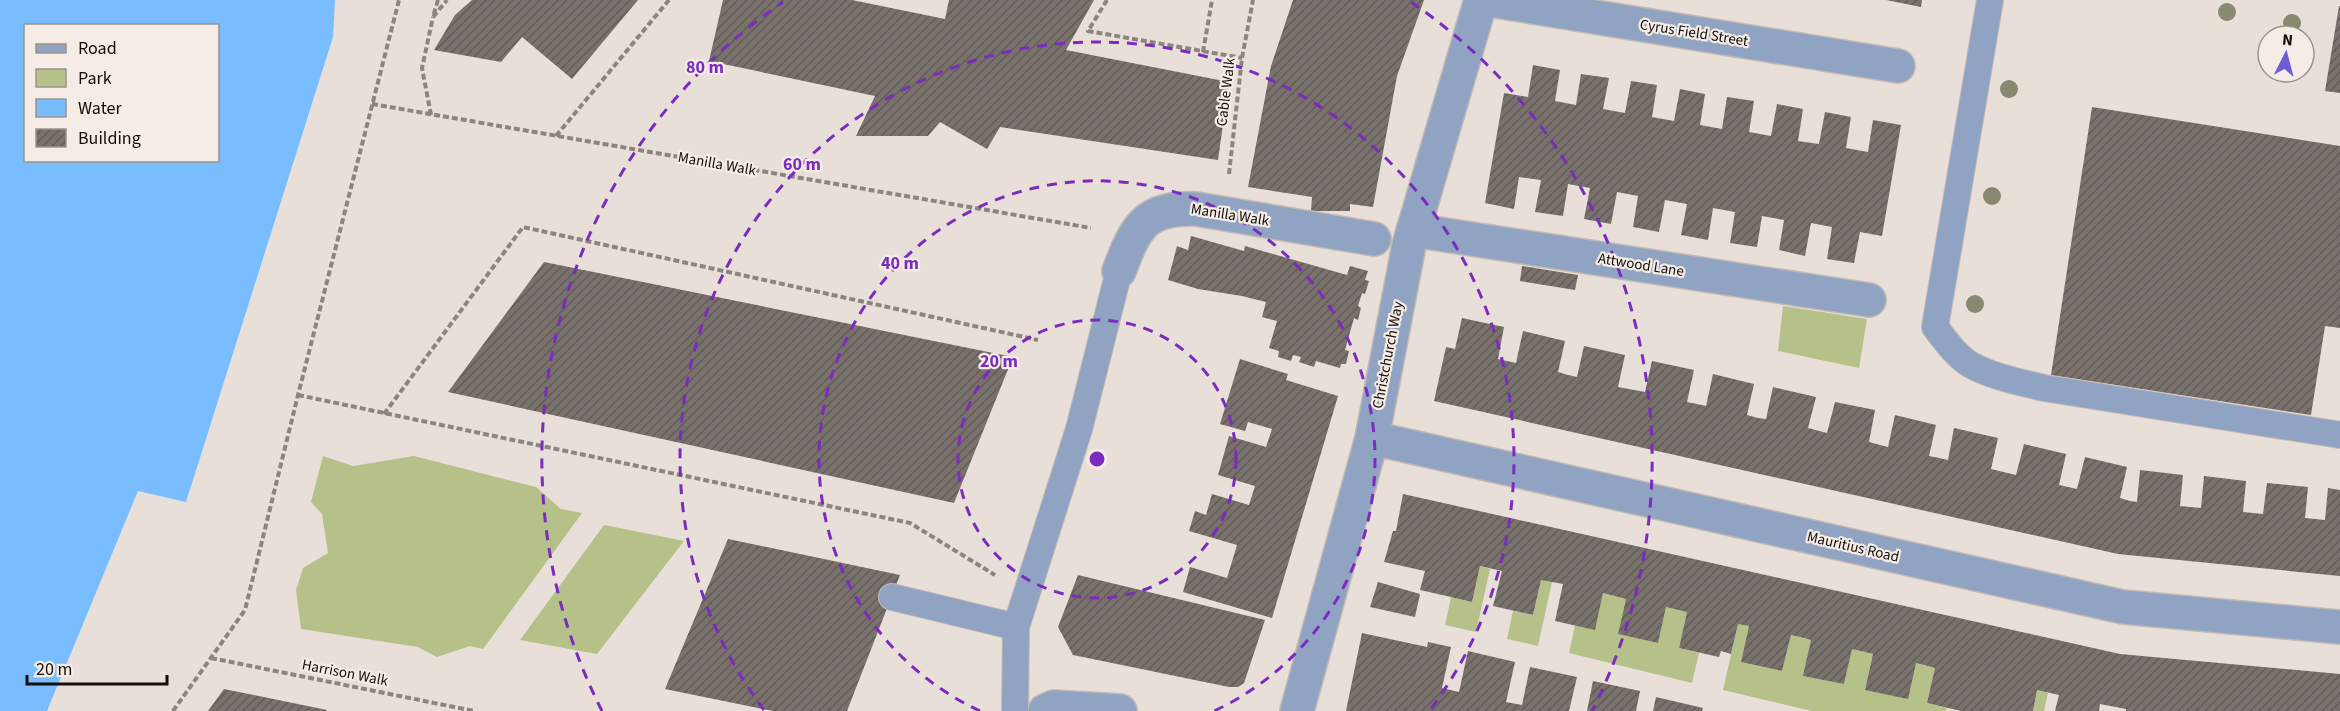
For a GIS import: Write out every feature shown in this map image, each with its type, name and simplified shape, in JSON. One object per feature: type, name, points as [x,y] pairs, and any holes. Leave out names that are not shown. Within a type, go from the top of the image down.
[{"type":"street","name":"Christchurch Way","points":[[1298,711],[1372,438],[1413,230],[1481,0]]},
{"type":"street","name":"Cyrus Field Street","points":[[1490,0],[1898,66]]},
{"type":"street","name":"Manilla Walk","points":[[1119,271],[1133,235],[1150,216],[1174,208],[1196,209],[1374,239]]},
{"type":"street","name":"Attwood Lane","points":[[1413,230],[1869,300]]},
{"type":"street","name":"Mauritius Road","points":[[1372,438],[2123,607],[2340,627]]},
{"type":"street","points":[[1045,711],[1054,707],[1120,711]]},
{"type":"lane","points":[[1990,0],[1935,327],[1950,347],[1970,364],[2005,378],[2044,388],[2340,435]]},
{"type":"lane","points":[[1015,711],[1016,627],[1078,429],[1119,271]]},
{"type":"lane","points":[[892,597],[1016,627]]},
{"type":"path","points":[[173,711],[245,610],[399,0]]},
{"type":"path","points":[[431,115],[422,68],[438,0]]},
{"type":"path","points":[[433,16],[447,0]]},
{"type":"path","points":[[555,136],[669,0]]},
{"type":"path","points":[[1107,0],[1088,31],[1242,58]]},
{"type":"path","points":[[1203,52],[1212,0]]},
{"type":"path","name":"Cable Walk","points":[[1228,176],[1242,58],[1253,0]]},
{"type":"path","name":"Manilla Walk","points":[[372,104],[1098,229]]},
{"type":"path","points":[[384,414],[523,227],[1038,340]]},
{"type":"path","points":[[298,395],[910,523],[990,573],[1004,578]]},
{"type":"path","name":"Harrison Walk","points":[[211,658],[474,711]]},
{"type":"green space","points":[[1783,306],[1867,319],[1859,368],[1778,351]]},
{"type":"green space","points":[[323,456],[353,466],[414,456],[536,487],[561,509],[582,513],[483,649],[470,646],[437,657],[418,647],[301,629],[296,590],[303,568],[328,553],[322,514],[311,502]]},
{"type":"green space","points":[[604,525],[684,541],[597,654],[520,640]]},
{"type":"green space","points":[[1480,566],[1490,569],[1476,632],[1445,625],[1451,597],[1472,602]]},
{"type":"green space","points":[[1541,580],[1552,582],[1538,646],[1507,639],[1513,611],[1533,615]]},
{"type":"green space","points":[[1603,593],[1626,599],[1618,634],[1658,643],[1666,607],[1687,612],[1679,648],[1699,653],[1692,683],[1569,653],[1575,625],[1595,629]]},
{"type":"green space","points":[[1738,624],[1749,626],[1741,662],[1782,671],[1791,635],[1811,640],[1804,676],[1844,684],[1852,649],[1873,654],[1865,690],[1916,663],[1935,668],[1927,703],[1947,708],[1946,711],[1812,711],[1723,690]]},
{"type":"green space","points":[[2037,690],[2048,693],[2044,711],[2033,711]]},
{"type":"water","points":[[0,0],[335,0],[333,37],[186,502],[138,491],[47,711],[0,711]]},
{"type":"building","points":[[472,0],[638,0],[572,79],[522,37],[501,62],[434,50],[455,15]]},
{"type":"building","points":[[723,0],[852,0],[945,19],[949,0],[1094,0],[1066,50],[1229,82],[1218,160],[1000,127],[987,149],[940,122],[928,136],[856,136],[875,96],[709,61]]},
{"type":"building","points":[[1293,0],[1424,0],[1397,76],[1373,207],[1350,204],[1350,211],[1311,211],[1312,197],[1248,187],[1271,66]]},
{"type":"building","points":[[1886,0],[1922,0],[1921,7]]},
{"type":"building","points":[[2340,6],[2340,93],[2325,91]]},
{"type":"building","points":[[1533,65],[1560,70],[1555,101],[1576,105],[1581,74],[1609,78],[1603,109],[1625,113],[1631,81],[1657,85],[1652,117],[1674,121],[1680,89],[1705,94],[1700,125],[1722,129],[1727,97],[1754,101],[1749,132],[1771,136],[1777,104],[1803,109],[1798,141],[1819,144],[1825,112],[1851,117],[1846,148],[1868,152],[1873,120],[1901,125],[1882,236],[1860,232],[1854,263],[1827,259],[1832,227],[1811,223],[1805,256],[1779,250],[1784,220],[1762,216],[1757,247],[1730,243],[1735,212],[1713,208],[1708,240],[1681,235],[1687,204],[1665,200],[1659,232],[1633,227],[1638,196],[1617,192],[1611,224],[1584,219],[1590,188],[1568,184],[1563,216],[1535,212],[1541,180],[1519,177],[1514,209],[1485,203],[1504,93],[1528,97]]},
{"type":"building","points":[[2092,107],[2340,146],[2340,328],[2325,326],[2311,415],[2051,375]]},
{"type":"building","points":[[1191,236],[1244,251],[1245,246],[1347,275],[1350,266],[1368,271],[1365,280],[1369,281],[1358,306],[1361,308],[1358,320],[1354,318],[1345,350],[1349,351],[1346,364],[1341,364],[1340,368],[1316,361],[1314,367],[1299,362],[1301,357],[1293,355],[1291,361],[1278,357],[1279,351],[1269,348],[1277,321],[1262,317],[1266,302],[1198,289],[1168,280],[1177,246],[1188,250]]},
{"type":"building","points":[[544,262],[1013,357],[954,503],[448,392]]},
{"type":"building","points":[[1522,266],[1578,275],[1575,290],[1520,281]]},
{"type":"building","points":[[1462,318],[1504,327],[1498,359],[1516,363],[1523,331],[1565,341],[1558,372],[1568,375],[1577,377],[1584,346],[1625,355],[1618,387],[1645,392],[1652,361],[1694,370],[1687,402],[1706,406],[1713,374],[1754,384],[1747,415],[1758,418],[1766,419],[1773,387],[1816,397],[1808,428],[1827,433],[1835,402],[1875,410],[1869,442],[1888,447],[1895,415],[1936,425],[1929,456],[1948,460],[1954,428],[1998,438],[1991,469],[2016,475],[2024,444],[2066,454],[2059,485],[2077,489],[2085,457],[2127,467],[2120,498],[2130,501],[2137,502],[2140,470],[2183,475],[2180,506],[2201,508],[2204,476],[2246,481],[2243,512],[2263,514],[2267,483],[2308,487],[2305,518],[2325,520],[2328,488],[2340,490],[2340,576],[2118,554],[1434,401],[1446,347],[1455,349]]},
{"type":"building","points":[[1240,359],[1288,374],[1286,380],[1338,396],[1272,618],[1183,592],[1190,567],[1227,578],[1237,545],[1189,531],[1195,511],[1206,515],[1212,494],[1249,505],[1255,486],[1218,475],[1229,436],[1266,447],[1272,429],[1248,422],[1245,431],[1220,424]]},
{"type":"building","points":[[1403,494],[2120,654],[2340,674],[2340,711],[2126,711],[2126,709],[2100,704],[2099,711],[2055,711],[2059,695],[2037,690],[2033,711],[1961,711],[1927,703],[1935,668],[1916,663],[1908,699],[1865,690],[1873,654],[1852,649],[1844,684],[1803,676],[1811,640],[1800,637],[1791,635],[1782,671],[1741,662],[1749,626],[1738,624],[1731,654],[1721,651],[1719,657],[1679,648],[1687,612],[1666,607],[1658,643],[1618,634],[1626,599],[1603,593],[1595,630],[1555,621],[1563,584],[1541,580],[1533,615],[1493,606],[1502,571],[1480,566],[1472,602],[1420,590],[1425,571],[1384,562],[1393,531],[1396,531]]},
{"type":"building","points":[[728,539],[900,575],[847,711],[773,711],[665,689]]},
{"type":"building","points":[[1078,575],[1265,620],[1244,683],[1238,687],[1229,687],[1073,655],[1058,627]]},
{"type":"building","points":[[1378,582],[1420,594],[1415,617],[1370,607]]},
{"type":"building","points":[[1362,633],[1427,647],[1428,642],[1451,647],[1442,688],[1459,692],[1468,651],[1515,662],[1506,702],[1522,705],[1530,667],[1577,677],[1569,711],[1346,711]]},
{"type":"building","points":[[1593,681],[1640,691],[1636,711],[1587,711]]},
{"type":"building","points":[[224,689],[327,710],[208,711]]},
{"type":"building","points":[[1656,697],[1703,708],[1702,711],[1653,711]]}]
